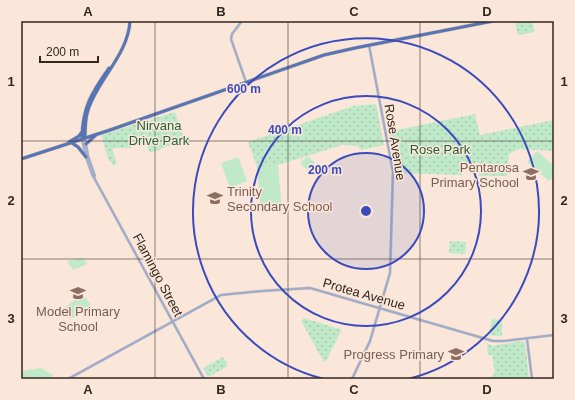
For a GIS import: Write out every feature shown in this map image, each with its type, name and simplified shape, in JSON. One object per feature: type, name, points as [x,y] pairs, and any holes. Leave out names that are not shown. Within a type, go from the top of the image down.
[{"type":"main road","points":[[84,138],[88,109],[124,42],[130,21]]},
{"type":"main road","points":[[21,159],[72,143],[324,56],[369,45],[493,21]]},
{"type":"main road","points":[[64,145],[80,136],[84,114],[91,95],[118,54]]},
{"type":"main road","points":[[85,126],[90,133],[96,134]]},
{"type":"main road","points":[[82,131],[84,138]]},
{"type":"main road","points":[[86,144],[96,134]]},
{"type":"main road","points":[[72,143],[78,147],[86,157]]},
{"type":"street","points":[[242,21],[232,35],[231,40],[246,82]]},
{"type":"street","name":"Rose Avenue","points":[[352,379],[369,344],[390,273],[393,175],[369,45]]},
{"type":"street","name":"Flamingo Street","points":[[84,138],[96,180]]},
{"type":"street","name":"Flamingo Street","points":[[84,138],[86,157],[96,180],[204,379]]},
{"type":"street","name":"Protea Avenue","points":[[69,379],[224,294],[303,287],[493,341],[554,335]]},
{"type":"street","points":[[527,338],[532,379]]},
{"type":"green space","points":[[533,21],[534,32],[518,35],[515,23]]},
{"type":"green space","points":[[376,104],[384,145],[361,150],[358,146],[342,145],[278,165],[257,167],[248,142],[353,106]]},
{"type":"green space","name":"Nirvana Drive Park","points":[[175,112],[184,140],[150,153],[143,136],[131,139],[132,148],[112,149],[117,164],[113,166],[111,161],[109,161],[101,135]]},
{"type":"green space","name":"Rose Park","points":[[475,114],[480,135],[554,120],[554,151],[518,149],[509,154],[507,176],[479,176],[479,163],[463,163],[462,175],[399,173],[397,170],[390,134],[392,131]]},
{"type":"green space","points":[[537,151],[554,166],[554,176],[549,181],[527,162]]},
{"type":"green space","points":[[308,156],[315,163],[307,170],[300,163]]},
{"type":"green space","points":[[238,157],[247,181],[230,188],[221,163]]},
{"type":"green space","points":[[278,165],[282,211],[261,213],[257,167]]},
{"type":"green space","points":[[450,241],[466,242],[465,254],[449,253]]},
{"type":"green space","points":[[83,258],[87,264],[73,270],[67,261]]},
{"type":"green space","points":[[83,294],[91,305],[71,319],[64,308]]},
{"type":"green space","points":[[304,318],[340,329],[341,331],[326,361],[324,362],[301,321]]},
{"type":"green space","points":[[492,319],[502,320],[502,336],[490,335]]},
{"type":"green space","points":[[523,341],[525,343],[529,379],[488,379],[495,373],[492,355],[488,355],[487,343],[492,346]]},
{"type":"green space","points":[[223,357],[228,366],[208,377],[203,368]]},
{"type":"green space","points":[[41,368],[53,375],[51,379],[21,379],[21,371]]},
{"type":"place","name":"Pentarosa Primary School","points":[[531,174]]},
{"type":"place","name":"Trinity Secondary School","points":[[215,198]]},
{"type":"place","name":"Model Primary School","points":[[78,293]]},
{"type":"place","name":"Progress Primary","points":[[456,354]]}]
